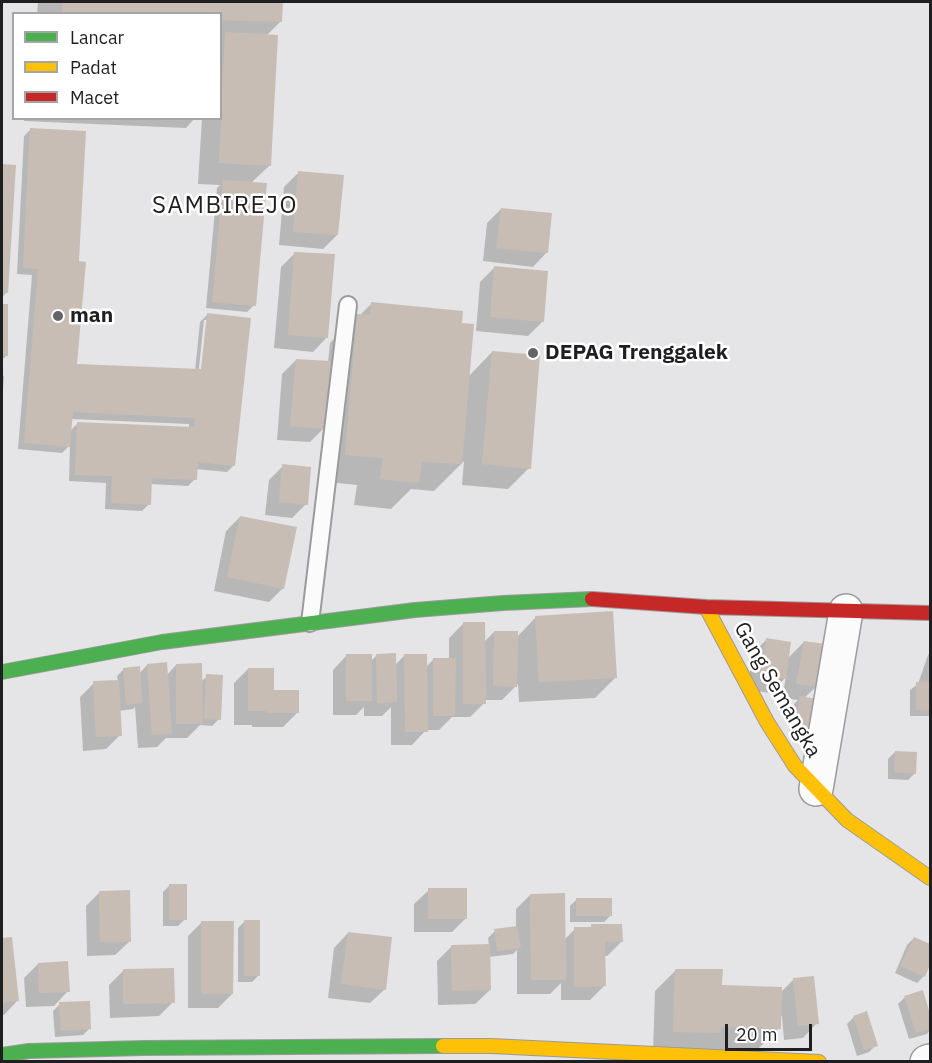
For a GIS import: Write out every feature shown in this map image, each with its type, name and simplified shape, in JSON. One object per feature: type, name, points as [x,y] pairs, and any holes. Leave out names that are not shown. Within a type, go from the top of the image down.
[{"type":"street","points":[[2,672],[162,642],[415,610],[503,603],[591,599],[706,607],[930,613]]},
{"type":"street","name":"Gang Semangka","points":[[706,607],[767,722],[795,766],[847,820],[930,878]]},
{"type":"street","points":[[816,789],[846,611]]},
{"type":"street","points":[[2,1055],[29,1051],[144,1055],[275,1048],[491,1046],[819,1062]]},
{"type":"lane","points":[[310,623],[348,304]]},
{"type":"building","points":[[63,2],[283,2],[282,22],[222,20],[222,12],[62,12]]},
{"type":"building","points":[[225,32],[278,35],[271,166],[219,163]]},
{"type":"building","name":"man","points":[[30,128],[86,131],[79,261],[86,262],[77,364],[201,369],[207,313],[251,318],[235,466],[198,462],[197,480],[152,478],[151,505],[111,503],[112,476],[75,475],[77,422],[194,427],[195,418],[73,412],[70,447],[24,443],[38,269],[23,268]]},
{"type":"building","points":[[2,164],[16,165],[8,293],[2,292]]},
{"type":"building","points":[[298,171],[344,175],[338,235],[293,232]]},
{"type":"building","points":[[223,180],[267,183],[256,306],[212,302]]},
{"type":"building","points":[[501,208],[552,213],[548,253],[496,248]]},
{"type":"building","points":[[294,252],[335,254],[328,338],[288,335]]},
{"type":"building","points":[[494,266],[548,271],[544,322],[490,317]]},
{"type":"building","points":[[371,302],[463,311],[462,323],[474,324],[462,464],[422,462],[419,483],[380,479],[383,458],[345,455],[357,314],[370,315]]},
{"type":"building","points":[[2,304],[8,304],[8,356],[2,356]]},
{"type":"building","points":[[492,351],[540,355],[531,469],[482,464]]},
{"type":"building","points":[[296,359],[331,361],[325,429],[290,426]]},
{"type":"building","points":[[282,464],[311,467],[308,505],[279,502]]},
{"type":"building","points":[[240,516],[297,527],[284,589],[227,577]]},
{"type":"building","points":[[613,611],[617,678],[539,682],[535,616]]},
{"type":"building","points":[[463,622],[485,622],[486,704],[463,704]]},
{"type":"building","points":[[494,631],[518,631],[517,687],[493,686]]},
{"type":"building","points":[[766,638],[791,642],[786,679],[761,676]]},
{"type":"building","points":[[804,641],[825,644],[817,687],[796,684]]},
{"type":"building","points":[[396,653],[397,702],[377,703],[376,654]]},
{"type":"building","points":[[346,654],[372,654],[372,701],[346,701]]},
{"type":"building","points":[[404,654],[427,654],[428,732],[405,732]]},
{"type":"building","points":[[433,658],[456,658],[455,716],[433,716]]},
{"type":"building","points":[[167,662],[172,733],[152,735],[147,664]]},
{"type":"building","points":[[202,663],[203,724],[176,724],[176,664]]},
{"type":"building","points":[[140,666],[142,703],[126,705],[123,668]]},
{"type":"building","points":[[248,668],[274,668],[274,690],[299,690],[299,713],[248,711]]},
{"type":"building","points":[[206,674],[223,675],[221,720],[204,719]]},
{"type":"building","points":[[119,680],[122,736],[96,737],[93,681]]},
{"type":"building","points":[[916,682],[930,682],[930,710],[916,710]]},
{"type":"building","points":[[800,696],[817,699],[812,728],[795,726]]},
{"type":"building","points":[[895,751],[917,752],[916,774],[894,772]]},
{"type":"building","points":[[169,884],[187,884],[187,920],[169,920]]},
{"type":"building","points":[[428,888],[467,888],[467,919],[428,919]]},
{"type":"building","points":[[130,890],[131,942],[100,942],[99,891]]},
{"type":"building","points":[[565,893],[566,980],[531,980],[530,894]]},
{"type":"building","points":[[576,898],[612,898],[612,916],[576,916]]},
{"type":"building","points":[[244,920],[260,920],[260,976],[244,976]]},
{"type":"building","points":[[201,921],[234,921],[233,994],[201,994]]},
{"type":"building","points":[[591,924],[622,924],[623,942],[605,942],[606,986],[574,987],[574,927],[591,927]]},
{"type":"building","points":[[517,926],[521,948],[497,951],[494,929]]},
{"type":"building","points":[[348,932],[392,937],[386,990],[341,984]]},
{"type":"building","points":[[12,937],[19,1001],[2,1003],[2,938]]},
{"type":"building","points":[[914,937],[930,944],[930,965],[925,977],[900,966]]},
{"type":"building","points":[[490,944],[491,990],[452,991],[451,945]]},
{"type":"building","points":[[68,961],[70,992],[39,993],[38,963]]},
{"type":"building","points":[[174,968],[175,1003],[123,1004],[123,969]]},
{"type":"building","points":[[675,969],[723,969],[722,985],[782,987],[781,1029],[721,1027],[721,1033],[673,1032]]},
{"type":"building","points":[[814,976],[819,1024],[798,1026],[793,978]]},
{"type":"building","points":[[923,990],[930,1014],[930,1029],[916,1033],[904,996]]},
{"type":"building","points":[[90,1001],[91,1029],[61,1031],[59,1002]]},
{"type":"building","points":[[867,1011],[878,1046],[864,1050],[853,1016]]},
{"type":"traffic: fast","points":[[2,672],[162,642],[415,610],[592,599]]},
{"type":"traffic: fast","points":[[2,1055],[29,1051],[144,1048],[443,1046]]},
{"type":"traffic: slow","points":[[706,607],[767,722],[795,766],[847,820],[930,878]]},
{"type":"traffic: slow","points":[[443,1046],[491,1046],[819,1062]]},
{"type":"traffic: jam","points":[[592,599],[706,607],[930,613]]},
{"type":"place","name":"man","points":[[58,316]]},
{"type":"place","name":"DEPAG Trenggalek","points":[[533,353]]},
{"type":"district","name":"SAMBIREJO","points":[[225,206]]}]
